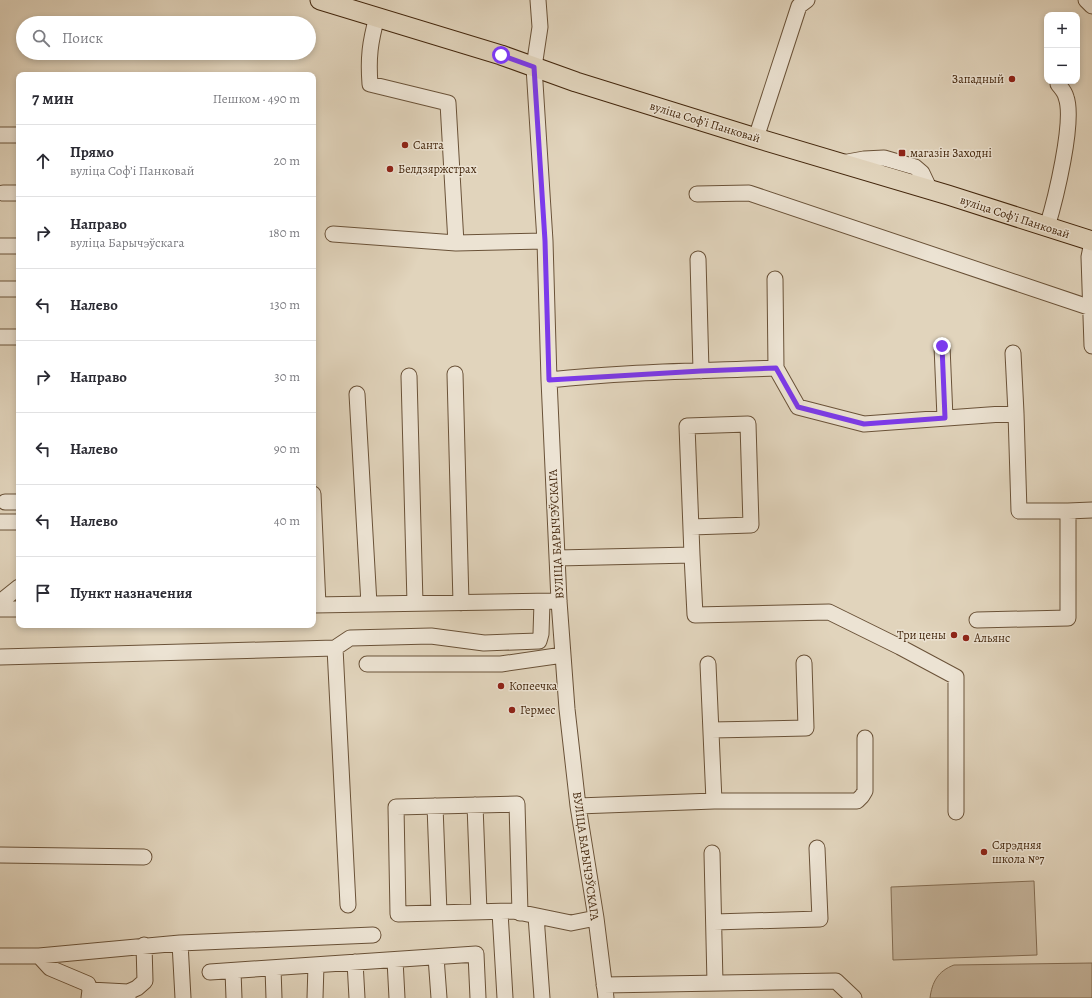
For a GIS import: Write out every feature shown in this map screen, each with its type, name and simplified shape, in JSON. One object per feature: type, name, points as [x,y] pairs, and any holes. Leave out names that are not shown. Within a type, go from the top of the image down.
[{"type":"main road","name":"вуліца Софʼі Панковай","points":[[320,0],[501,55],[576,82],[1092,241]]},
{"type":"street","name":"ВУЛІЦА БАРЫЧЭЎСКАГА","points":[[538,0],[540,27],[534,67],[545,241],[549,380],[559,601],[567,709],[578,806],[596,918],[605,991]]},
{"type":"street","points":[[756,138],[799,6],[807,0]]},
{"type":"street","points":[[1086,0],[1092,6]]},
{"type":"street","points":[[377,17],[371,40],[368,63],[370,84],[448,103],[456,243]]},
{"type":"street","points":[[1047,227],[1066,135],[1068,114],[1066,97],[1058,84]]},
{"type":"street","points":[[0,135],[16,135]]},
{"type":"street","points":[[3,193],[16,193]]},
{"type":"street","points":[[697,194],[749,193],[1090,308]]},
{"type":"street","points":[[333,234],[456,243],[545,241]]},
{"type":"street","points":[[1092,241],[1089,257],[1092,346]]},
{"type":"street","points":[[0,246],[16,246]]},
{"type":"street","points":[[698,259],[701,371]]},
{"type":"street","points":[[775,279],[776,368],[798,407],[864,424],[1016,413]]},
{"type":"street","points":[[0,289],[16,289]]},
{"type":"street","points":[[0,337],[16,337]]},
{"type":"street","points":[[942,346],[945,418]]},
{"type":"street","points":[[1013,353],[1019,511],[1092,510]]},
{"type":"street","points":[[549,380],[776,368]]},
{"type":"street","points":[[455,374],[461,603]]},
{"type":"street","points":[[409,376],[415,603]]},
{"type":"street","points":[[357,394],[369,604]]},
{"type":"street","points":[[691,527],[751,525],[748,424],[687,426],[692,555],[695,615],[829,612],[956,677],[956,812]]},
{"type":"street","points":[[976,620],[1068,618],[1068,511]]},
{"type":"street","points":[[0,522],[16,522]]},
{"type":"street","points":[[557,558],[692,555]]},
{"type":"street","points":[[0,602],[16,589]]},
{"type":"street","points":[[316,605],[559,601]]},
{"type":"street","points":[[0,657],[335,648],[350,638],[431,636],[484,643],[538,641],[541,634],[542,602]]},
{"type":"street","points":[[0,609],[16,609]]},
{"type":"street","points":[[335,648],[348,906]]},
{"type":"street","points":[[366,664],[502,664],[563,655]]},
{"type":"street","points":[[711,730],[806,728],[804,663]]},
{"type":"street","points":[[708,664],[714,801]]},
{"type":"street","points":[[578,806],[714,801],[857,801],[865,791],[865,738]]},
{"type":"street","points":[[520,913],[517,804],[396,807],[398,914],[513,911],[520,913],[571,923],[596,918]]},
{"type":"street","points":[[475,805],[479,912]]},
{"type":"street","points":[[435,806],[439,913]]},
{"type":"street","points":[[714,922],[820,919],[817,848]]},
{"type":"street","points":[[712,853],[715,983]]},
{"type":"street","points":[[0,855],[144,857]]},
{"type":"street","points":[[500,912],[505,998]]},
{"type":"street","points":[[536,916],[542,998]]},
{"type":"street","points":[[0,956],[39,956],[144,945],[372,935]]},
{"type":"street","points":[[180,943],[183,998]]},
{"type":"street","points":[[39,956],[50,968],[88,984],[90,994],[128,995],[145,980],[144,945]]},
{"type":"street","points":[[210,972],[476,954],[478,998]]},
{"type":"street","points":[[436,957],[439,998]]},
{"type":"street","points":[[395,960],[397,998]]},
{"type":"street","points":[[355,962],[357,998]]},
{"type":"street","points":[[315,998],[316,965]]},
{"type":"street","points":[[273,968],[274,998]]},
{"type":"street","points":[[233,970],[234,998]]},
{"type":"street","points":[[605,991],[715,983],[836,981],[854,998]]},
{"type":"shaded area","points":[[1034,881],[1037,955],[893,960],[891,887]]},
{"type":"shaded area","points":[[1092,963],[1092,998],[930,998],[934,982],[944,970],[954,965]]},
{"type":"place","name":"Западный","points":[[1012,79]]},
{"type":"place","name":"Санта","points":[[405,145]]},
{"type":"place","name":"магазін Заходні","points":[[902,153]]},
{"type":"place","name":"Белдзяржстрах","points":[[390,169]]},
{"type":"place","name":"Три цены","points":[[954,635]]},
{"type":"place","name":"Альянс","points":[[966,638]]},
{"type":"place","name":"Копеечка","points":[[501,686]]},
{"type":"place","name":"Гермес","points":[[512,710]]},
{"type":"place","name":"Сярэдняя школа №7","points":[[984,852]]},
{"type":"route","points":[[501,55],[534,67],[545,241],[549,380],[574,377],[776,368],[798,407],[864,424],[945,418],[942,346]]}]
